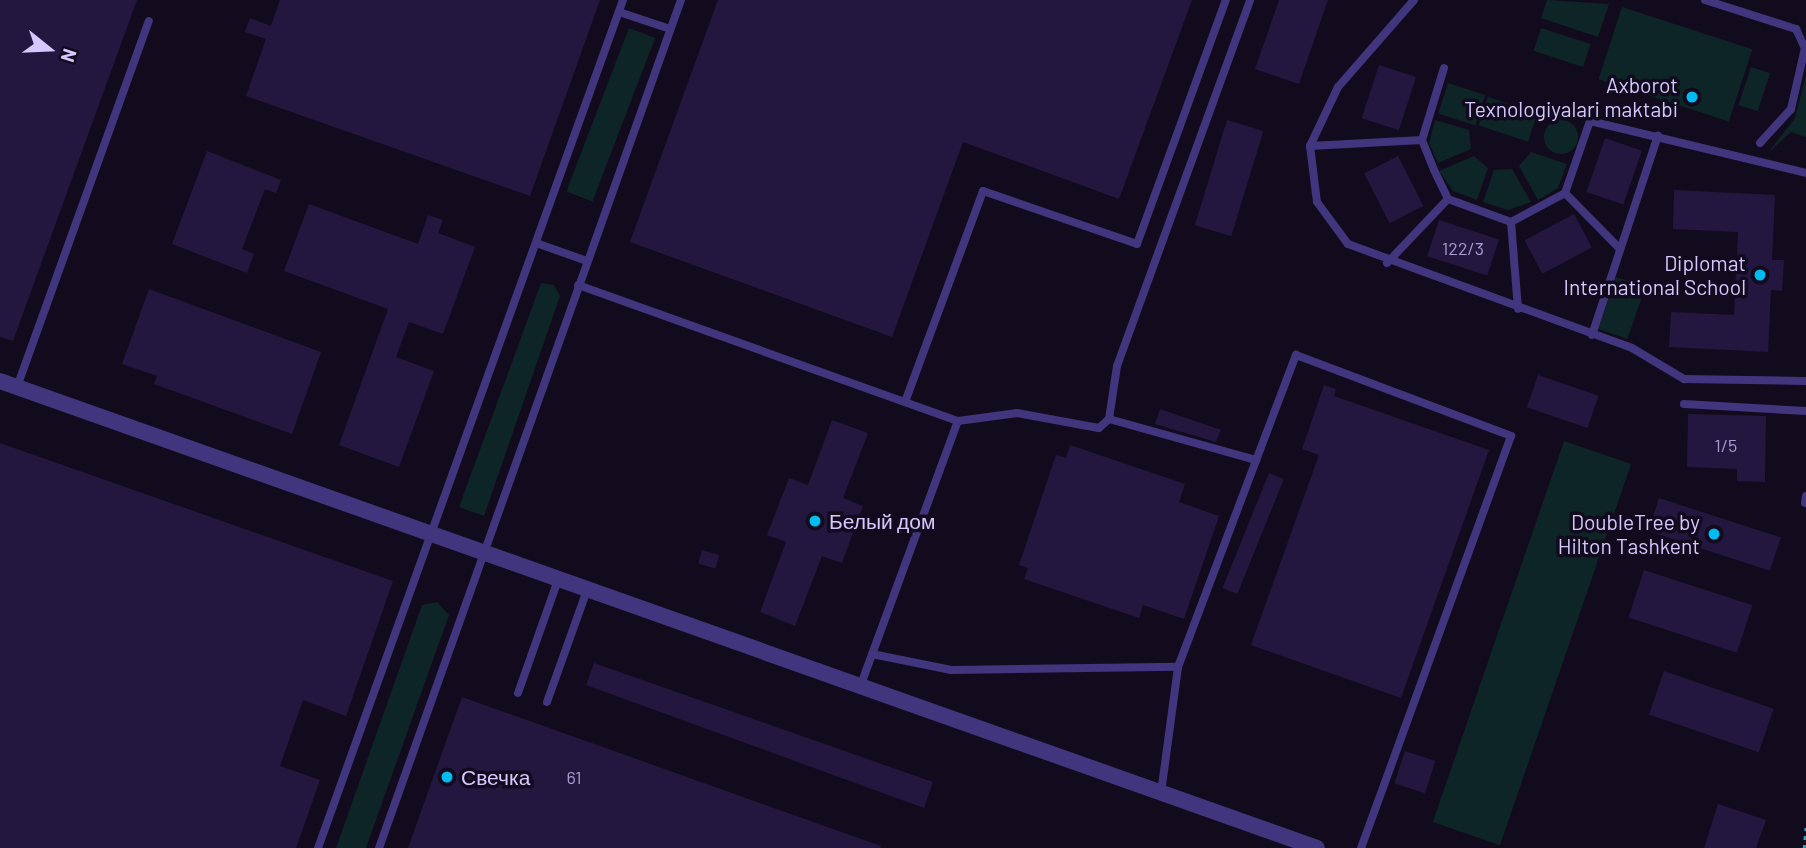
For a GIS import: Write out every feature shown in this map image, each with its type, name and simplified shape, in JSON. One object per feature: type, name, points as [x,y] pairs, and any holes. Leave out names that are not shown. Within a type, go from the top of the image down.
[{"type":"street","points":[[0,381],[1317,848]]},
{"type":"lane","points":[[318,848],[623,0]]},
{"type":"lane","points":[[379,848],[681,0]]},
{"type":"lane","points":[[905,402],[983,191],[1137,244],[1226,0]]},
{"type":"lane","points":[[578,285],[958,421],[1017,413],[1094,430],[1109,419],[1117,366],[1249,0]]},
{"type":"lane","points":[[1413,0],[1338,87],[1310,146],[1317,202],[1348,244],[1387,263],[1632,348],[1684,379],[1806,382]]},
{"type":"lane","points":[[1705,0],[1796,29],[1805,48],[1791,109],[1760,144]]},
{"type":"lane","points":[[619,12],[670,29]]},
{"type":"lane","points":[[17,387],[149,21]]},
{"type":"lane","points":[[1444,68],[1422,140],[1448,199],[1511,222],[1565,193],[1590,121],[1806,173]]},
{"type":"lane","points":[[1592,335],[1658,136]]},
{"type":"lane","points":[[1310,146],[1422,140]]},
{"type":"lane","points":[[1565,193],[1620,249]]},
{"type":"lane","points":[[1387,263],[1448,199]]},
{"type":"lane","points":[[1511,222],[1518,309]]},
{"type":"lane","points":[[536,243],[587,261]]},
{"type":"lane","points":[[1161,793],[1178,667],[1296,355],[1511,436],[1361,848]]},
{"type":"lane","points":[[1684,404],[1806,411]]},
{"type":"lane","points":[[1109,419],[1256,460]]},
{"type":"lane","points":[[860,687],[958,421]]},
{"type":"lane","points":[[1805,503],[1806,496]]},
{"type":"lane","points":[[519,693],[558,580]]},
{"type":"lane","points":[[547,702],[587,590]]},
{"type":"lane","points":[[872,653],[951,670],[1178,667]]},
{"type":"path","points":[[1804,848],[1806,826]]},
{"type":"green space","points":[[1547,0],[1609,4],[1598,37],[1541,18]]},
{"type":"green space","points":[[1622,7],[1752,49],[1729,122],[1599,79]]},
{"type":"green space","points":[[629,28],[655,38],[592,201],[566,191]]},
{"type":"green space","points":[[1541,28],[1590,44],[1583,67],[1534,51]]},
{"type":"green space","points":[[1751,67],[1770,73],[1758,111],[1739,105]]},
{"type":"green space","points":[[1806,75],[1806,137],[1791,132],[1768,153],[1795,118]]},
{"type":"green space","points":[[1448,83],[1485,95],[1475,125],[1438,113]]},
{"type":"green space","points":[[1488,97],[1537,113],[1528,142],[1479,126]]},
{"type":"green space","points":[[1435,120],[1469,130],[1471,149],[1438,163],[1429,143]]},
{"type":"green space","points":[[1561,120],[1573,125],[1578,137],[1573,149],[1561,154],[1549,149],[1544,137],[1549,125]]},
{"type":"green space","points":[[1531,152],[1567,164],[1558,188],[1538,200],[1519,166]]},
{"type":"green space","points":[[1474,156],[1488,168],[1477,200],[1453,191],[1439,171]]},
{"type":"green space","points":[[1512,169],[1531,202],[1508,210],[1483,202],[1494,170]]},
{"type":"green space","points":[[1616,277],[1645,287],[1627,339],[1598,329]]},
{"type":"green space","points":[[541,283],[554,285],[560,296],[484,516],[459,507]]},
{"type":"green space","points":[[1564,441],[1631,464],[1500,845],[1433,822]]},
{"type":"green space","points":[[437,602],[449,615],[366,848],[336,848],[422,605]]},
{"type":"building","points":[[0,0],[137,0],[13,341],[0,337]]},
{"type":"building","points":[[280,0],[600,0],[530,196],[246,96],[266,39],[245,32],[250,18],[271,26]]},
{"type":"building","points":[[718,0],[1192,0],[1119,199],[963,142],[892,337],[630,242]]},
{"type":"building","points":[[1279,0],[1328,0],[1299,84],[1255,69]]},
{"type":"building","points":[[1379,65],[1416,77],[1399,130],[1362,118]]},
{"type":"building","points":[[1227,120],[1263,131],[1231,236],[1195,225]]},
{"type":"building","points":[[1605,138],[1642,151],[1623,205],[1586,192]]},
{"type":"building","points":[[207,151],[281,180],[276,193],[265,189],[242,249],[254,254],[247,273],[172,244]]},
{"type":"building","points":[[1398,156],[1423,206],[1390,223],[1364,173]]},
{"type":"building","name":"Diplomat International School","points":[[1674,190],[1775,195],[1772,260],[1784,260],[1782,291],[1771,290],[1768,352],[1669,347],[1671,312],[1734,315],[1738,232],[1673,229]]},
{"type":"building","points":[[309,204],[418,244],[428,215],[443,220],[438,233],[475,247],[443,334],[409,322],[396,357],[434,371],[399,467],[339,445],[388,309],[284,271]]},
{"type":"building","points":[[1574,214],[1592,248],[1542,274],[1525,240]]},
{"type":"building","points":[[1439,220],[1499,239],[1487,276],[1427,256]]},
{"type":"building","points":[[149,289],[321,352],[292,434],[154,384],[157,376],[122,364]]},
{"type":"building","points":[[1538,375],[1599,396],[1587,428],[1527,407]]},
{"type":"building","points":[[1324,385],[1336,389],[1334,396],[1489,450],[1401,698],[1251,645],[1319,455],[1302,449]]},
{"type":"building","points":[[1160,409],[1221,430],[1216,442],[1155,424]]},
{"type":"building","points":[[1688,414],[1766,416],[1765,482],[1737,481],[1737,469],[1687,467]]},
{"type":"building","name":"Белый дом","points":[[832,420],[868,433],[843,498],[863,506],[842,563],[822,556],[795,626],[760,612],[786,542],[767,535],[789,478],[808,485]]},
{"type":"building","points":[[0,443],[393,581],[346,716],[303,700],[280,766],[320,780],[296,848],[0,848]]},
{"type":"building","points":[[1070,445],[1185,484],[1179,502],[1219,516],[1184,619],[1143,605],[1139,618],[1024,579],[1028,568],[1019,565],[1056,455],[1066,458]]},
{"type":"building","points":[[1269,473],[1284,479],[1237,594],[1223,588]]},
{"type":"building","name":"DoubleTree by Hilton Tashkent","points":[[1659,498],[1781,538],[1770,571],[1648,531]]},
{"type":"building","points":[[702,550],[719,555],[715,568],[698,563]]},
{"type":"building","points":[[1644,570],[1752,605],[1737,653],[1629,618]]},
{"type":"building","points":[[594,663],[933,782],[924,808],[586,685]]},
{"type":"building","points":[[1664,671],[1774,709],[1759,752],[1649,714]]},
{"type":"building","points":[[462,697],[881,846],[408,848]]},
{"type":"building","points":[[1405,751],[1435,761],[1425,793],[1394,783]]},
{"type":"building","points":[[1718,804],[1766,820],[1756,848],[1704,848]]},
{"type":"place","name":"Axborot Texnologiyalari maktabi","points":[[1692,97]]},
{"type":"place","name":"Diplomat International School","points":[[1760,275]]},
{"type":"place","name":"Белый дом","points":[[815,521]]},
{"type":"place","name":"DoubleTree by Hilton Tashkent","points":[[1714,534]]},
{"type":"place","name":"Свечка","points":[[447,777]]}]
